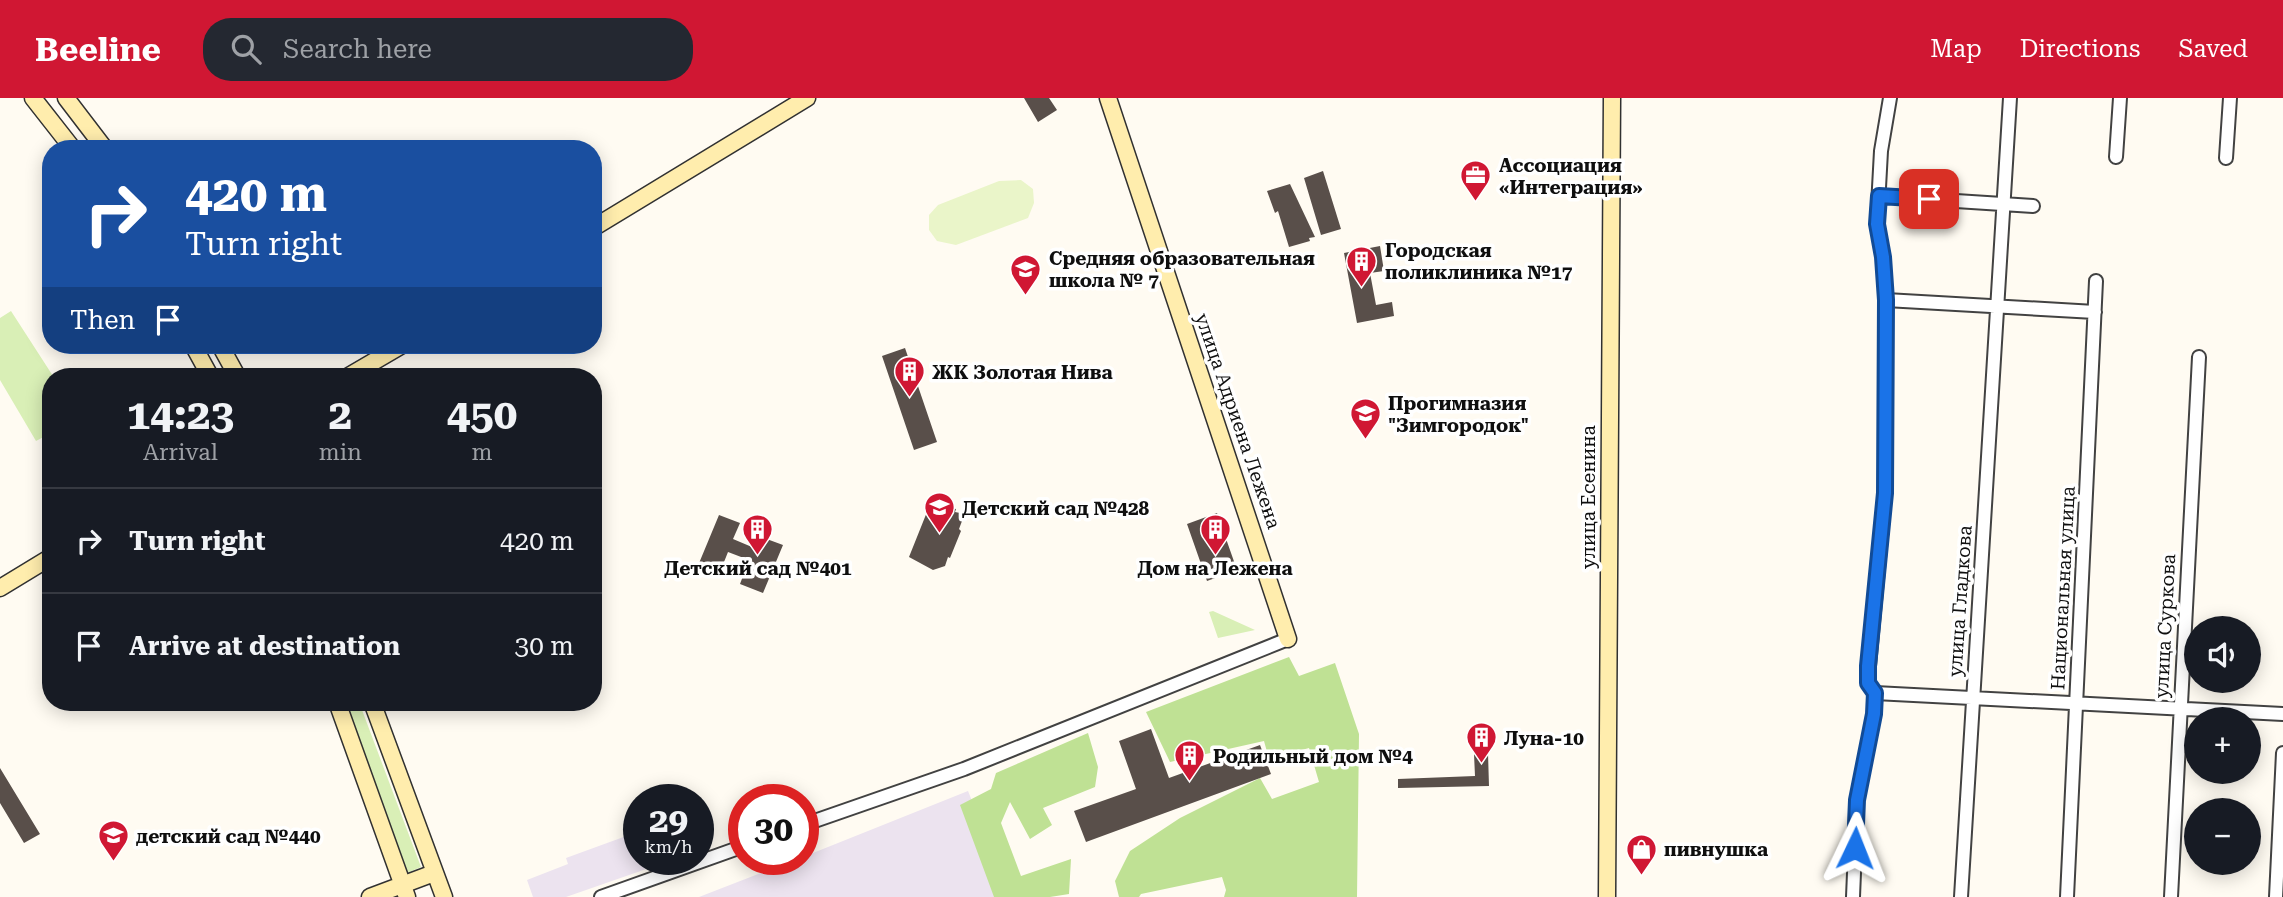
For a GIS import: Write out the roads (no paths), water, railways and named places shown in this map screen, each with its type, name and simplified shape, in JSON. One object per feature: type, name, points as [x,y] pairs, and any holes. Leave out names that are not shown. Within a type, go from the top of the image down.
[{"type":"street","points":[[33,98],[66,140]]},
{"type":"street","points":[[66,98],[98,140]]},
{"type":"street","points":[[602,223],[807,98]]},
{"type":"street","name":"улица Адриена Лежена","points":[[1108,98],[1289,639]]},
{"type":"street","name":"улица Есенина","points":[[1607,897],[1612,98]]},
{"type":"street","points":[[1853,897],[1857,800],[1874,714],[1875,693],[1868,683],[1868,666],[1885,493],[1886,300],[1877,224],[1881,151],[1890,98]]},
{"type":"street","name":"улица Гладкова","points":[[1961,897],[2010,98]]},
{"type":"street","points":[[2116,157],[2120,98]]},
{"type":"street","points":[[2226,158],[2230,98]]},
{"type":"street","points":[[1879,196],[2033,206]]},
{"type":"street","name":"Национальная улица","points":[[2067,897],[2096,281]]},
{"type":"street","points":[[1886,300],[2095,312]]},
{"type":"street","points":[[363,368],[387,354]]},
{"type":"street","name":"улица Суркова","points":[[2171,897],[2199,357]]},
{"type":"street","points":[[0,588],[42,562]]},
{"type":"street","points":[[819,819],[964,768],[1289,639]]},
{"type":"street","points":[[1875,693],[2283,714]]},
{"type":"street","points":[[340,711],[405,892]]},
{"type":"street","points":[[375,711],[444,897]]},
{"type":"street","points":[[2276,897],[2283,753]]},
{"type":"street","points":[[601,897],[728,852]]},
{"type":"street","points":[[370,897],[405,892],[434,873]]},
{"type":"place","name":"Ассоциация «Интеграция»","points":[[1476,203]]},
{"type":"place","name":"Городская поликлиника №17","points":[[1362,288]]},
{"type":"place","name":"Средняя образовательная школа № 7","points":[[1026,296]]},
{"type":"place","name":"ЖК Золотая Нива","points":[[909,399]]},
{"type":"place","name":"Прогимназия \"Зимгородок\"","points":[[1365,441]]},
{"type":"place","name":"Детский сад №428","points":[[939,535]]},
{"type":"place","name":"Детский сад №401","points":[[758,556]]},
{"type":"place","name":"Дом на Лежена","points":[[1215,556]]},
{"type":"place","name":"Луна-10","points":[[1481,765]]},
{"type":"place","name":"Родильный дом №4","points":[[1190,783]]},
{"type":"place","name":"детский сад №440","points":[[113,863]]},
{"type":"place","name":"пивнушка","points":[[1641,876]]}]
